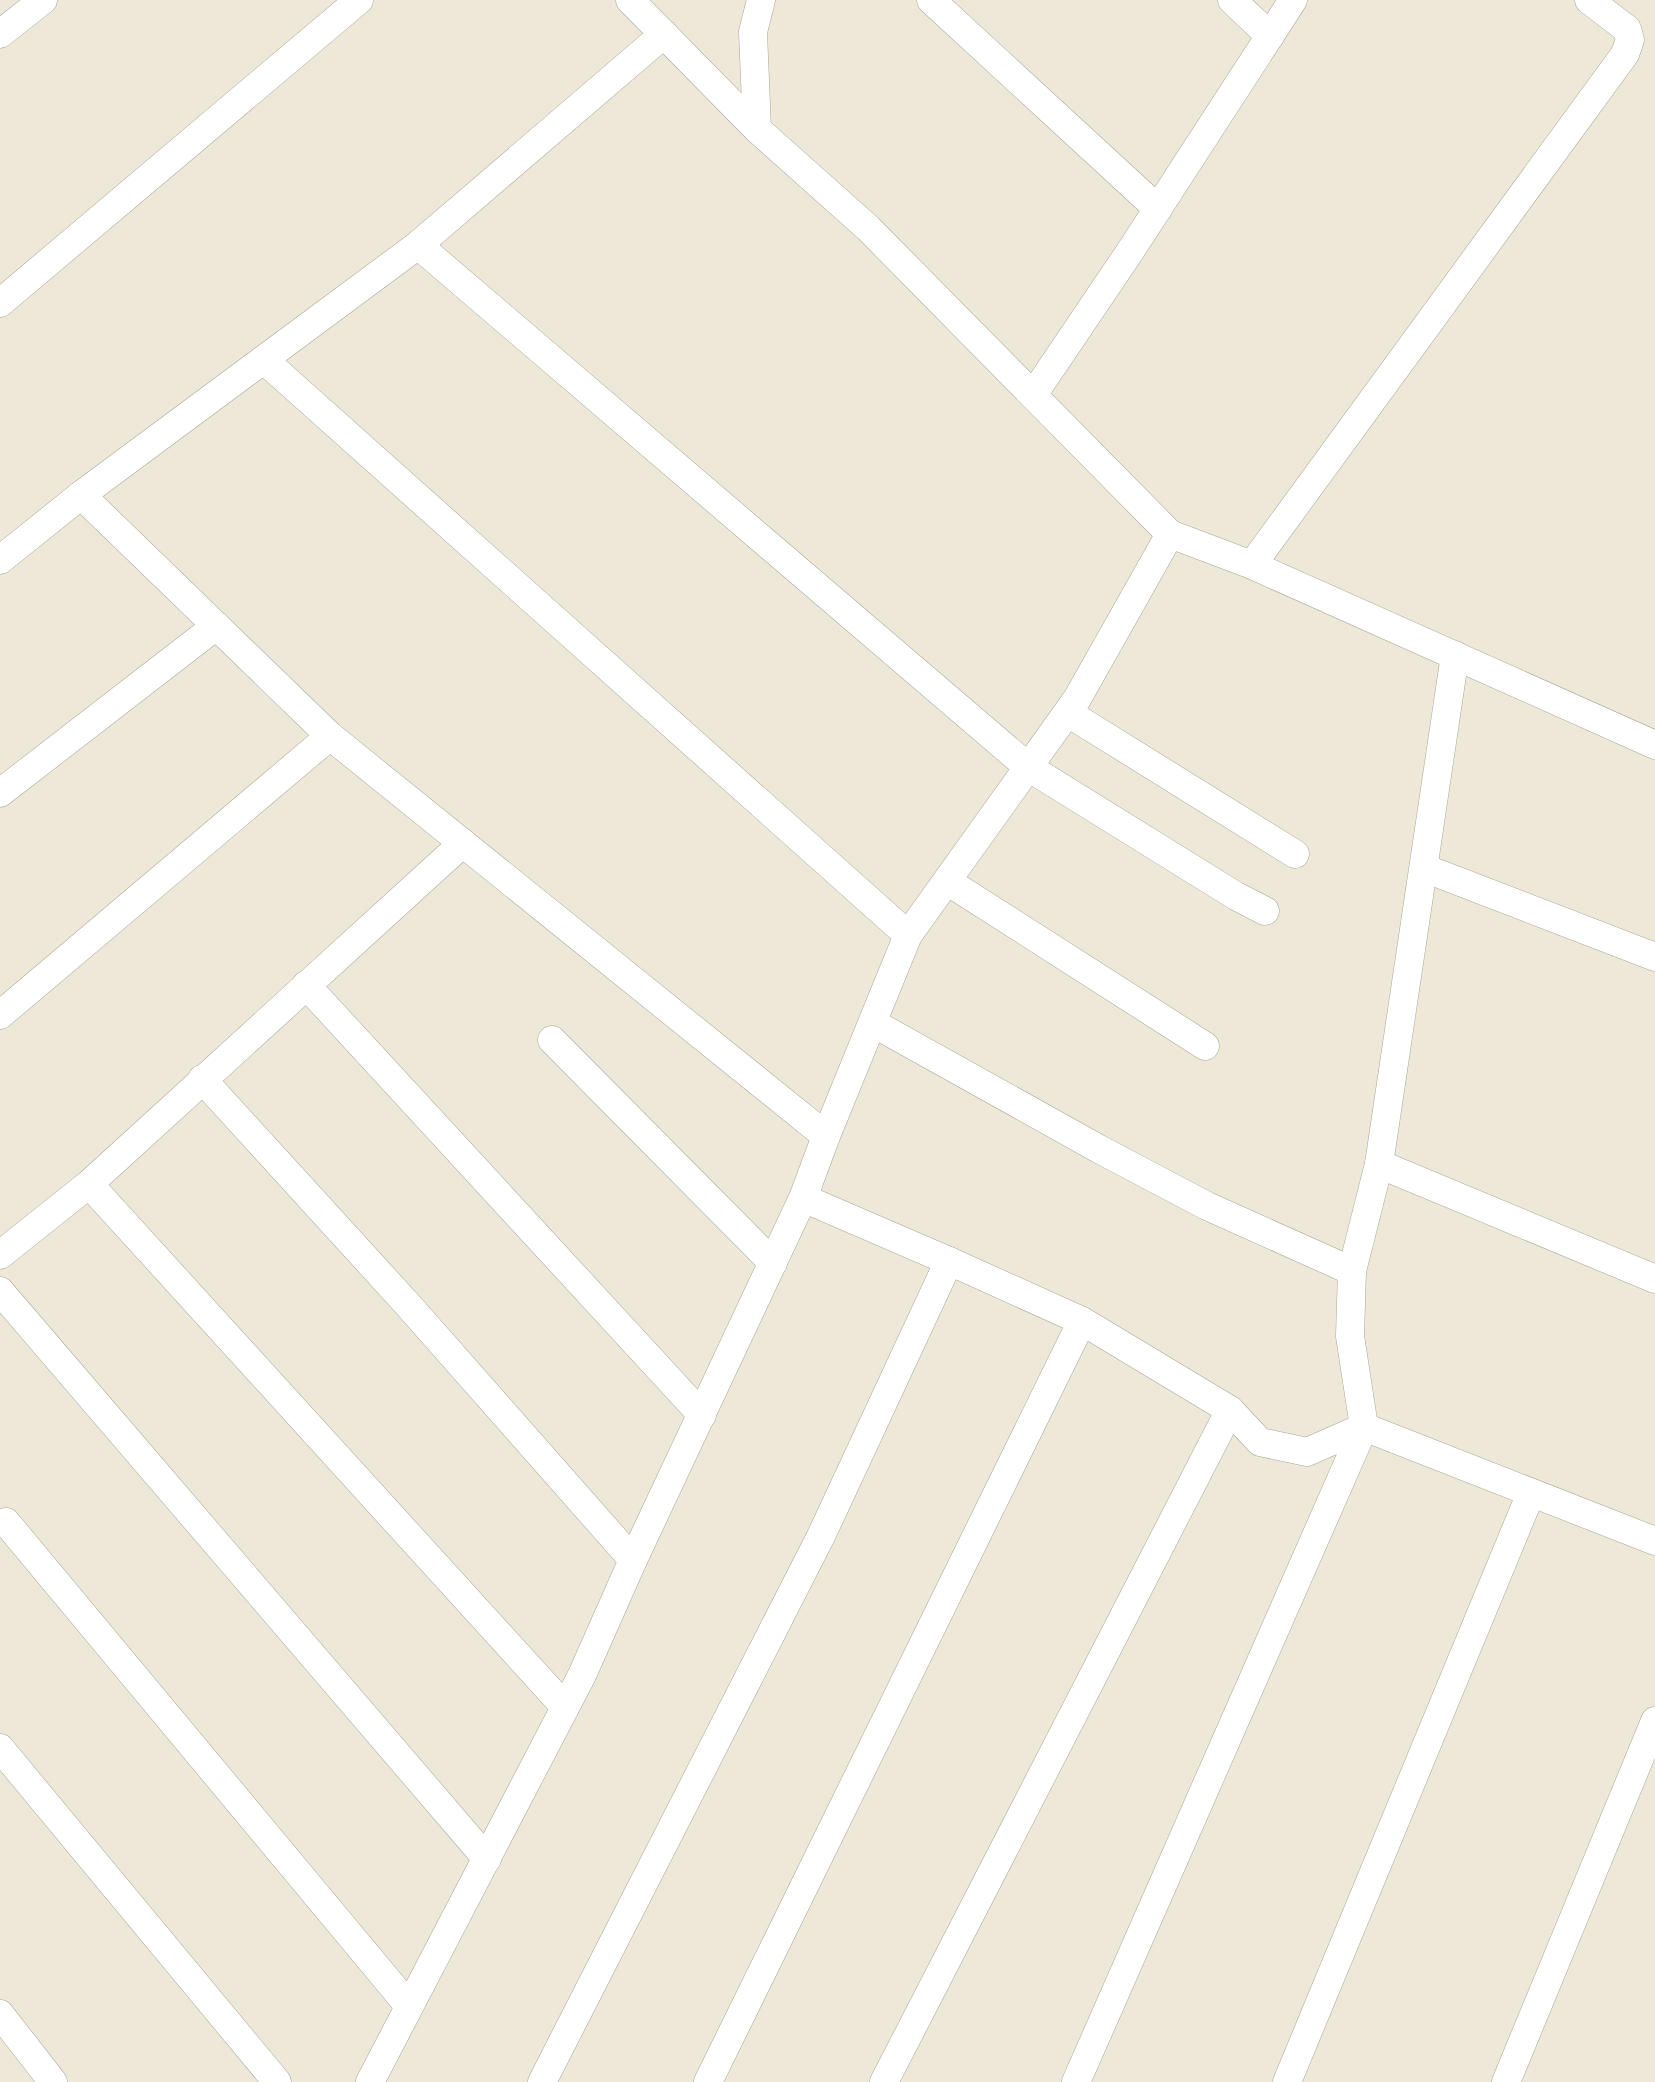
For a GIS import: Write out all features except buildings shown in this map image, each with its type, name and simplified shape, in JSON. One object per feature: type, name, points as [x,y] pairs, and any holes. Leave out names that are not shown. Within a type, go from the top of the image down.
[{"type":"street","points":[[0,34],[43,0]]},
{"type":"street","points":[[0,303],[359,0]]},
{"type":"street","points":[[630,0],[757,129],[868,228],[1170,534],[1252,565],[1655,745]]},
{"type":"street","points":[[757,129],[753,32],[761,0]]},
{"type":"street","points":[[931,0],[1158,209]]},
{"type":"street","points":[[1232,0],[1270,36]]},
{"type":"street","points":[[1033,395],[1158,209],[1293,0]]},
{"type":"street","points":[[1252,565],[1625,54],[1630,40],[1627,29],[1588,0]]},
{"type":"street","points":[[0,560],[81,496],[418,245],[664,34]]},
{"type":"street","points":[[418,245],[1028,767],[1236,896],[1265,911]]},
{"type":"street","points":[[264,360],[908,935]]},
{"type":"street","points":[[81,496],[330,736],[826,1136]]},
{"type":"street","points":[[370,2082],[582,1675],[633,1560],[803,1198],[826,1136],[908,935],[1068,713],[1170,534]]},
{"type":"street","points":[[0,793],[216,626]]},
{"type":"street","points":[[1076,2082],[1364,1427],[1350,1336],[1352,1271],[1379,1164],[1454,655]]},
{"type":"street","points":[[1068,713],[1295,854]]},
{"type":"street","points":[[0,1015],[330,736]]},
{"type":"street","points":[[0,1255],[89,1184],[463,843]]},
{"type":"street","points":[[1424,868],[1655,957]]},
{"type":"street","points":[[946,881],[1205,1046]]},
{"type":"street","points":[[306,986],[702,1415]]},
{"type":"street","points":[[873,1023],[1099,1149],[1207,1206],[1352,1271]]},
{"type":"street","points":[[552,1040],[774,1263]]},
{"type":"street","points":[[202,1079],[409,1306],[633,1560]]},
{"type":"street","points":[[1379,1164],[1655,1278]]},
{"type":"street","points":[[89,1184],[565,1707]]},
{"type":"street","points":[[803,1198],[949,1260],[1082,1321],[1230,1410],[1260,1442],[1307,1452],[1364,1427],[1655,1541]]},
{"type":"street","points":[[542,2082],[821,1536],[949,1260]]},
{"type":"street","points":[[0,1291],[486,1859]]},
{"type":"street","points":[[708,2082],[1082,1321]]},
{"type":"street","points":[[884,2082],[1230,1410]]},
{"type":"street","points":[[1287,2082],[1530,1493]]},
{"type":"street","points":[[6,1522],[409,2006]]},
{"type":"street","points":[[1506,2082],[1655,1721]]},
{"type":"street","points":[[0,1748],[277,2082]]},
{"type":"street","points":[[0,2014],[53,2082]]}]
